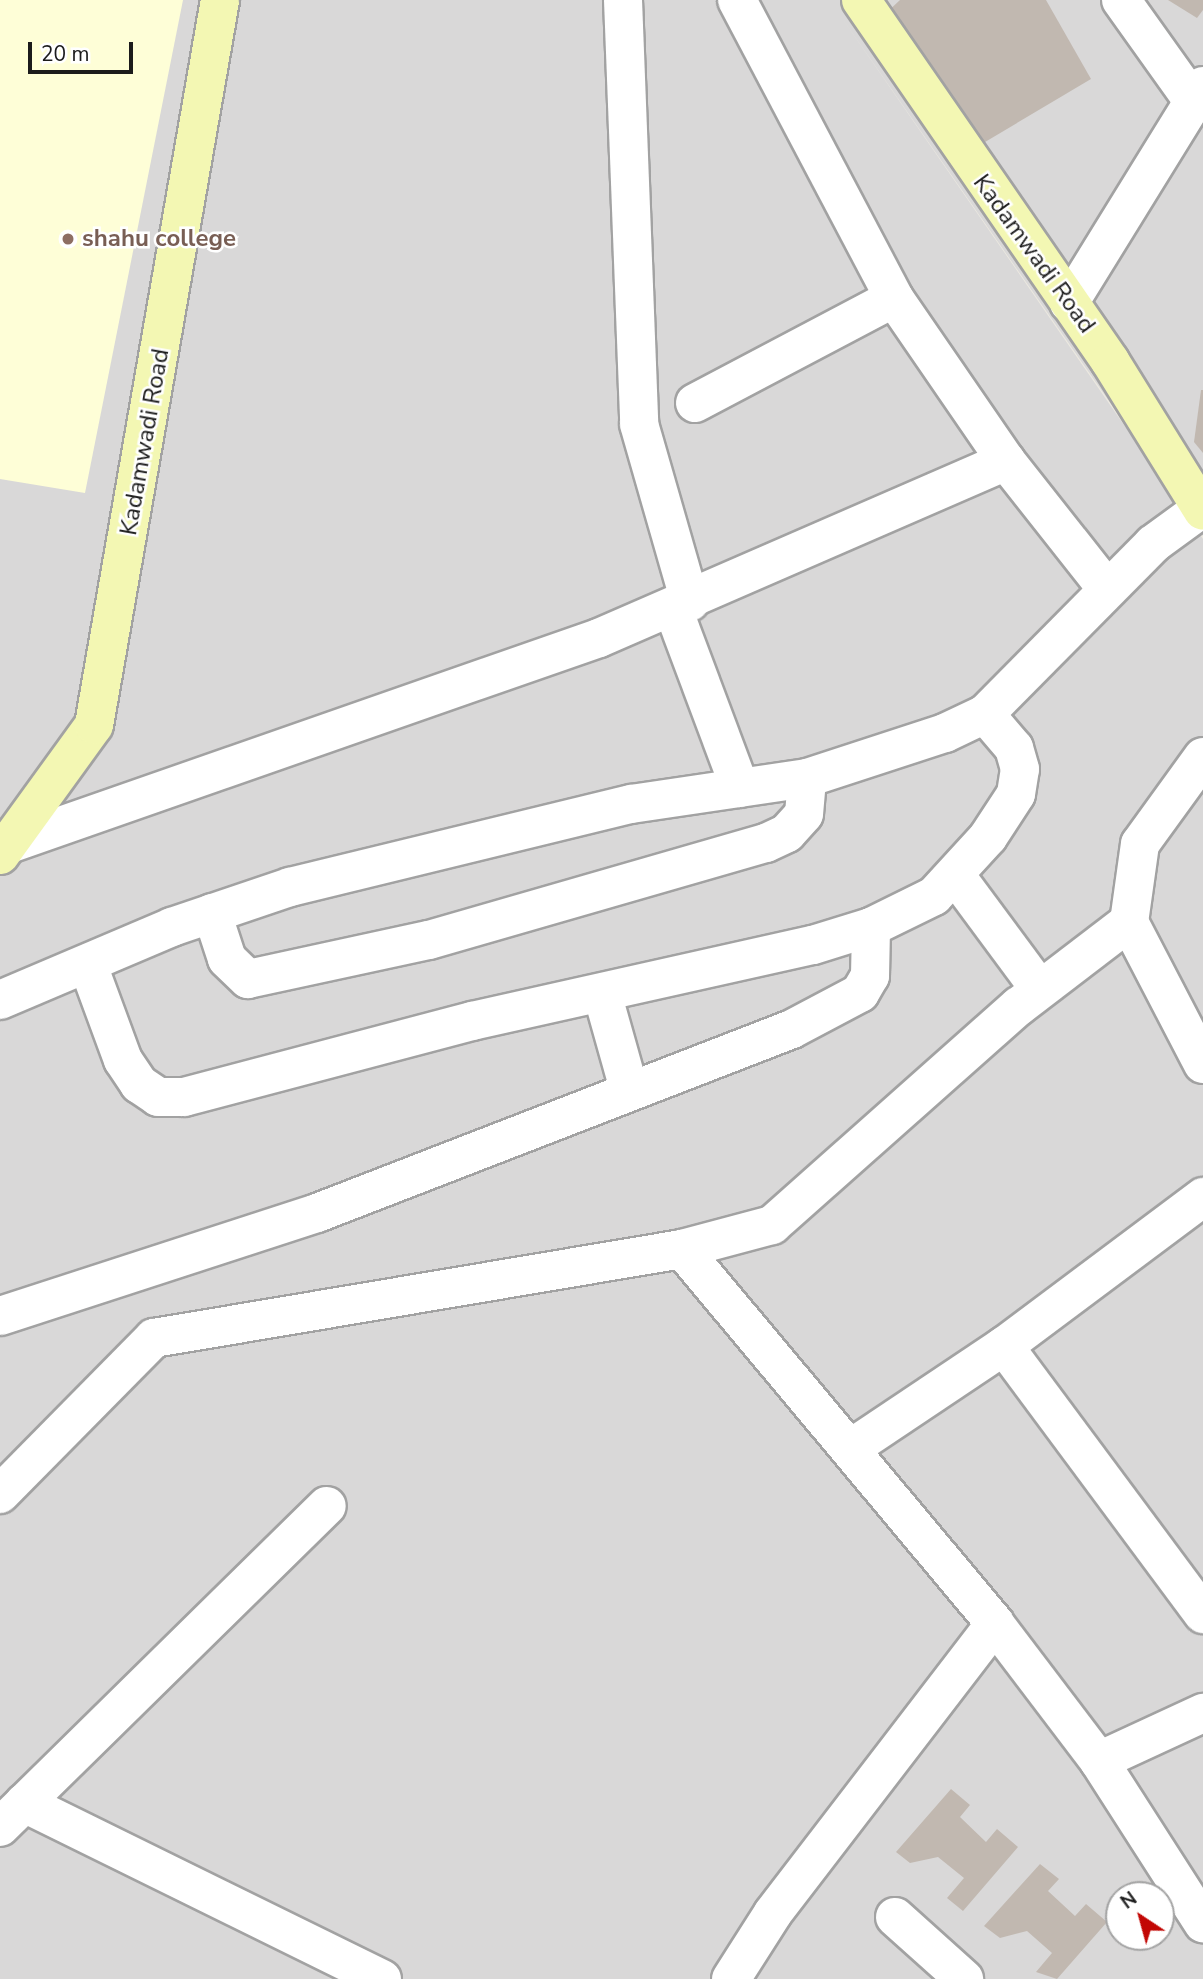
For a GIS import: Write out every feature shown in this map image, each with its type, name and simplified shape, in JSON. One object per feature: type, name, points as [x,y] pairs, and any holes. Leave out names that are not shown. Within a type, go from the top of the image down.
[{"type":"street","name":"Kadamwadi Road","points":[[4,849],[94,726],[220,0]]},
{"type":"street","points":[[623,0],[639,425],[681,605],[740,788]]},
{"type":"street","points":[[737,0],[894,298],[1006,461],[1107,589]]},
{"type":"street","name":"Kadamwadi Road","points":[[861,0],[1069,303],[1202,510]]},
{"type":"street","points":[[1069,303],[1198,94],[1121,0]]},
{"type":"street","points":[[695,403],[894,298]]},
{"type":"street","points":[[4,849],[681,605],[1006,461]]},
{"type":"street","points":[[0,1000],[212,913],[290,887],[618,807],[807,778],[985,714],[1107,589],[1202,510]]},
{"type":"street","points":[[88,965],[123,1060],[158,1097],[184,1097],[871,927],[934,896],[956,876],[1016,794],[1020,769],[1014,748],[985,714]]},
{"type":"street","points":[[1203,757],[1140,844],[1129,922],[1203,1065]]},
{"type":"street","points":[[212,913],[227,960],[248,979],[429,940],[766,843],[787,833],[804,814],[807,778]]},
{"type":"street","points":[[956,876],[1039,988]]},
{"type":"street","points":[[0,1494],[154,1338],[682,1249],[772,1225],[1039,988],[1129,922]]},
{"type":"street","points":[[0,1316],[317,1213],[847,1003],[870,976],[871,927]]},
{"type":"street","points":[[602,993],[629,1089]]},
{"type":"street","points":[[850,1449],[1004,1346],[1203,1197]]},
{"type":"street","points":[[682,1249],[995,1625],[1098,1761],[1203,1923]]},
{"type":"street","points":[[1004,1346],[1203,1614]]},
{"type":"street","points":[[327,1506],[12,1815],[382,1979]]},
{"type":"street","points":[[731,1979],[773,1913],[995,1625]]},
{"type":"street","points":[[1098,1761],[1203,1713]]},
{"type":"street","points":[[895,1917],[964,1979]]},
{"type":"shaded area","points":[[0,0],[1203,0],[1203,536],[837,11],[1203,539],[1203,1979],[0,1979]]},
{"type":"shaded area","name":"shahu college","points":[[0,0],[183,0],[85,493],[0,479]]},
{"type":"building","points":[[900,0],[1046,0],[1091,79],[980,145],[883,16]]},
{"type":"building","points":[[1168,0],[1203,0],[1203,10],[1197,18]]},
{"type":"building","points":[[1203,390],[1203,453],[1194,442]]},
{"type":"building","points":[[951,1789],[970,1805],[960,1817],[986,1842],[997,1829],[1018,1847],[963,1911],[947,1898],[964,1878],[938,1857],[910,1863],[896,1852]]},
{"type":"building","points":[[1040,1864],[1059,1879],[1048,1891],[1075,1916],[1086,1904],[1105,1920],[1105,1924],[1057,1979],[1036,1972],[1052,1953],[1027,1931],[1000,1938],[984,1926]]},
{"type":"place","name":"shahu college","points":[[68,239]]}]
